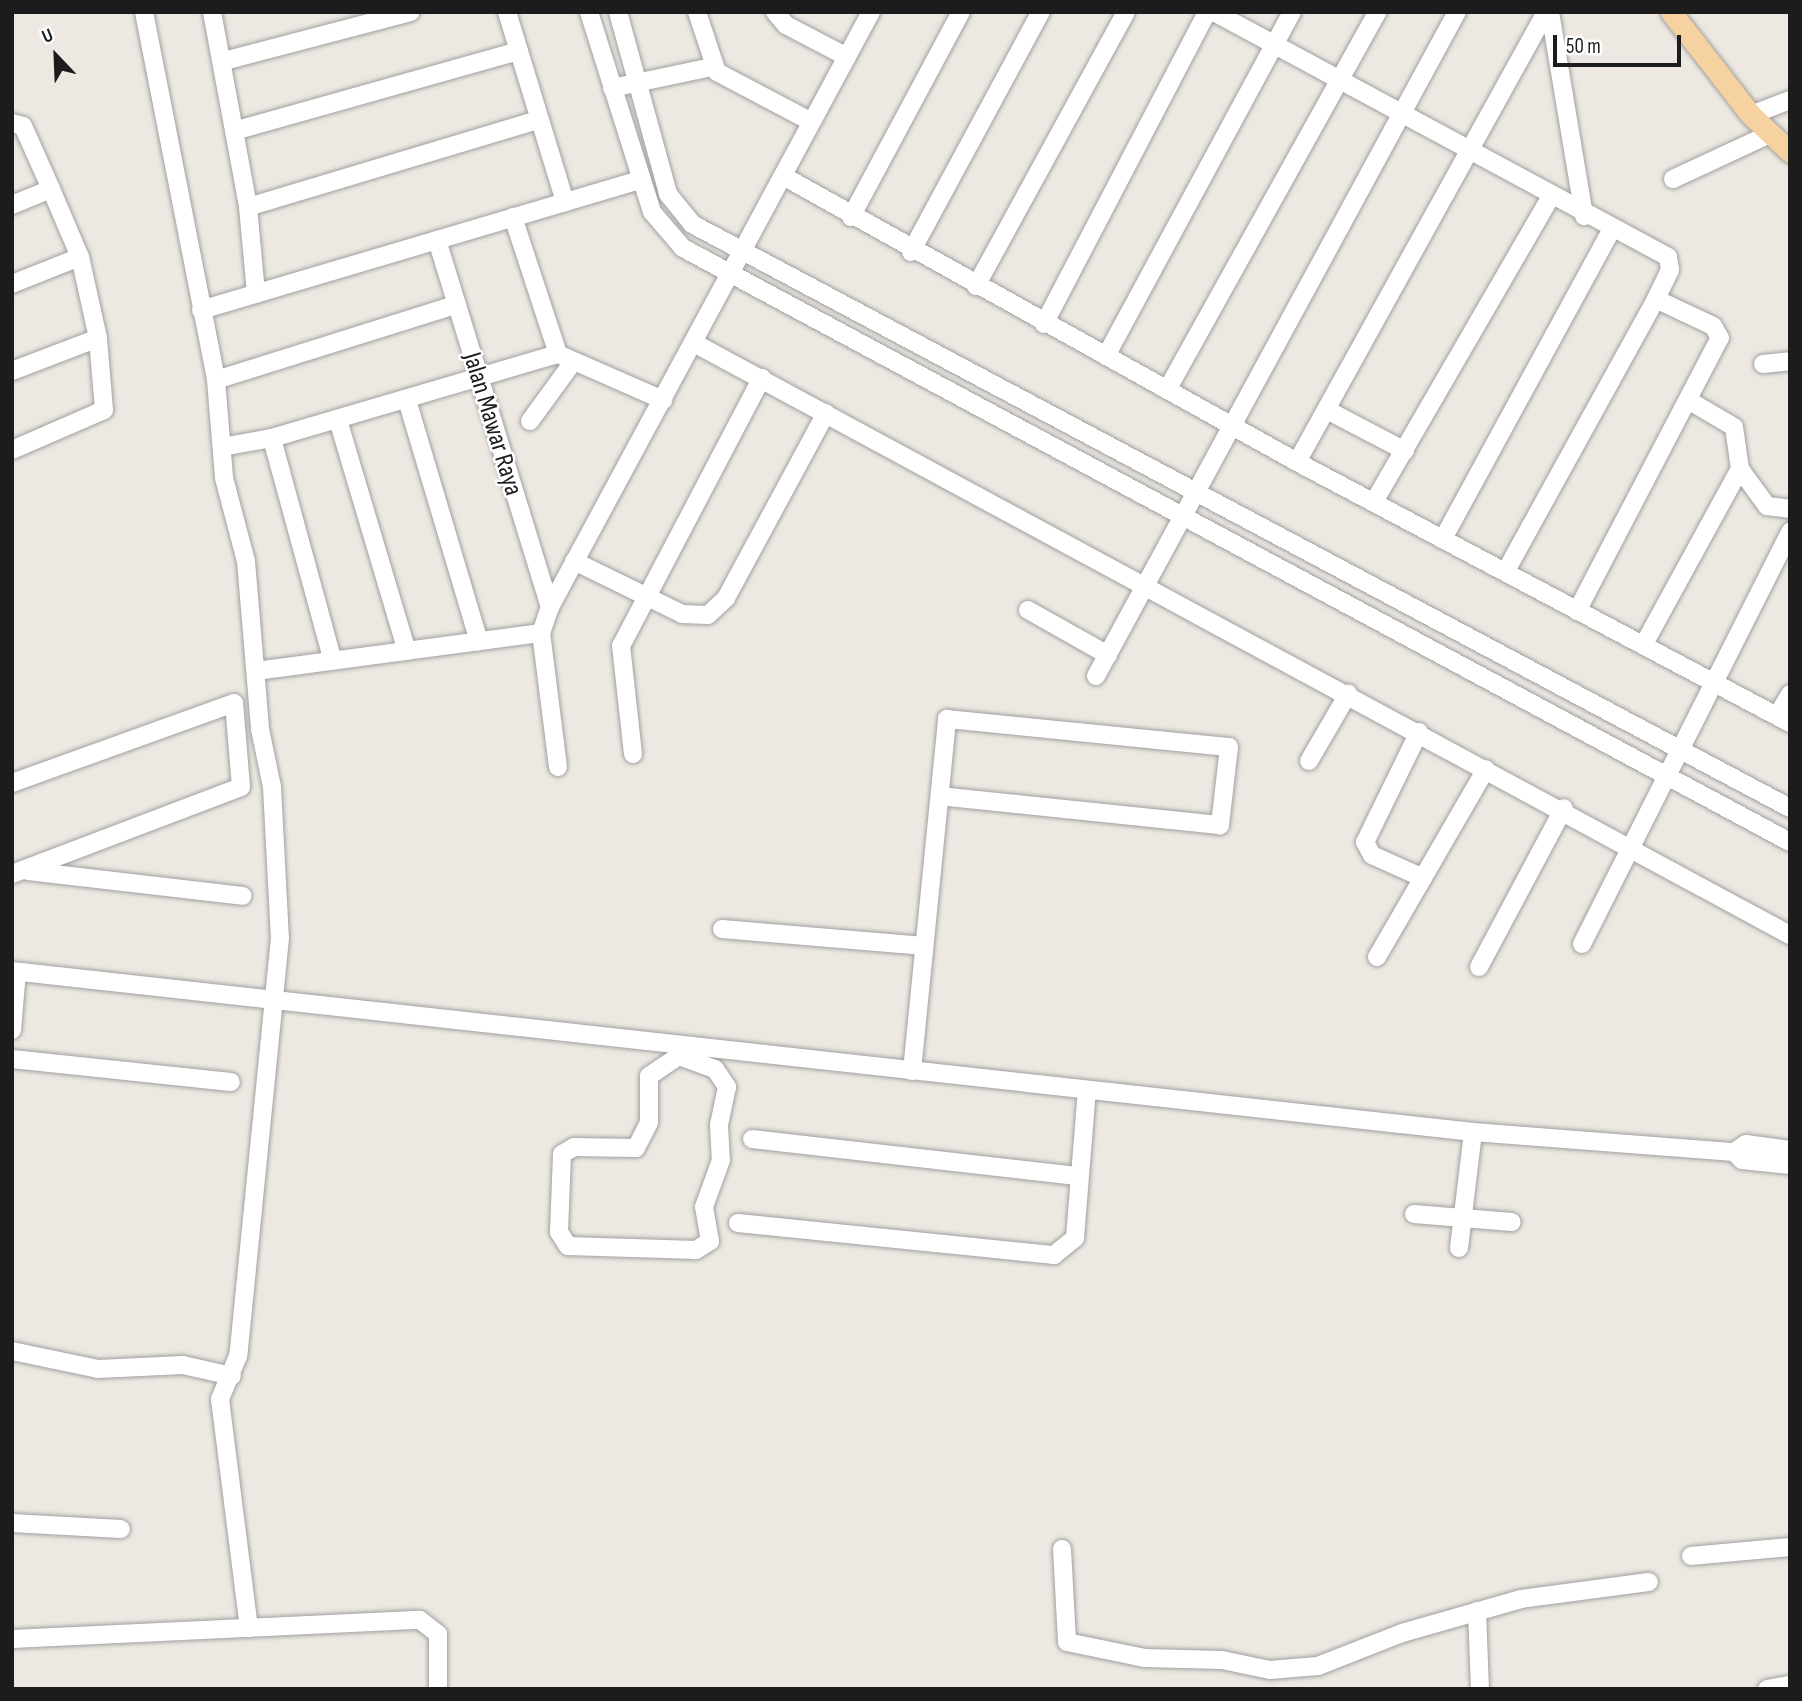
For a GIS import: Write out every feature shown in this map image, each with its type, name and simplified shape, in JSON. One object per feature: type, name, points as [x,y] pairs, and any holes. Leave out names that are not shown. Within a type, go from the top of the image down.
[{"type":"main road","points":[[1671,12],[1751,114],[1790,152]]},
{"type":"street","points":[[144,12],[215,380],[222,447],[246,561],[256,671],[272,787],[280,938],[270,1004],[232,1376],[220,1399],[220,1417],[249,1628]]},
{"type":"street","points":[[212,12],[224,61],[248,207],[256,294]]},
{"type":"street","points":[[224,61],[411,12]]},
{"type":"street","points":[[507,12],[565,202]]},
{"type":"street","points":[[589,12],[640,180],[665,232],[729,275],[1664,778],[1790,842]]},
{"type":"street","points":[[618,12],[679,212],[1197,494],[1790,808]]},
{"type":"street","points":[[697,12],[712,66]]},
{"type":"street","points":[[775,12],[786,25],[847,57]]},
{"type":"street","points":[[558,767],[541,633],[550,607],[871,12]]},
{"type":"street","points":[[851,217],[961,12]]},
{"type":"street","points":[[911,252],[1041,12]]},
{"type":"street","points":[[976,286],[1126,12]]},
{"type":"street","points":[[1044,324],[1207,12]]},
{"type":"street","points":[[1214,12],[1399,117],[1584,216],[1668,257],[1670,270],[1656,299],[1505,572]]},
{"type":"street","points":[[1106,356],[1292,12]]},
{"type":"street","points":[[1167,390],[1377,12]]},
{"type":"street","points":[[1096,676],[1457,12]]},
{"type":"street","points":[[1297,462],[1548,12]]},
{"type":"street","points":[[1548,12],[1584,216]]},
{"type":"street","points":[[234,131],[519,51]]},
{"type":"street","points":[[612,88],[712,66],[810,121]]},
{"type":"street","points":[[1751,114],[1790,100]]},
{"type":"street","points":[[248,207],[538,120]]},
{"type":"street","points":[[12,123],[23,126],[80,257],[98,338],[104,410],[12,450]]},
{"type":"street","points":[[1674,179],[1770,134]]},
{"type":"street","points":[[783,176],[911,252],[1234,425],[1297,462],[1375,500],[1577,611],[1713,679],[1783,719],[1790,694]]},
{"type":"street","points":[[201,310],[640,180]]},
{"type":"street","points":[[12,205],[51,189]]},
{"type":"street","points":[[1375,500],[1551,196]]},
{"type":"street","points":[[513,217],[565,358],[530,421]]},
{"type":"street","points":[[1444,537],[1612,229]]},
{"type":"street","name":"Jalan Mawar Raya","points":[[437,240],[550,607]]},
{"type":"street","points":[[12,284],[80,257]]},
{"type":"street","points":[[1577,611],[1720,338],[1713,326],[1656,299]]},
{"type":"street","points":[[215,380],[456,305]]},
{"type":"street","points":[[12,371],[98,338]]},
{"type":"street","points":[[694,344],[762,377],[1143,586],[1564,808],[1790,935]]},
{"type":"street","points":[[222,447],[272,438],[478,378],[565,358],[663,400]]},
{"type":"street","points":[[1763,364],[1790,361]]},
{"type":"street","points":[[633,754],[621,646],[643,597],[762,377]]},
{"type":"street","points":[[407,400],[479,642]]},
{"type":"street","points":[[1688,400],[1734,427],[1740,469],[1767,506],[1790,509]]},
{"type":"street","points":[[1327,410],[1405,452]]},
{"type":"street","points":[[574,561],[643,597],[697,618],[726,598],[826,413]]},
{"type":"street","points":[[338,420],[407,651]]},
{"type":"street","points":[[272,438],[332,659]]},
{"type":"street","points":[[1644,643],[1740,469]]},
{"type":"street","points":[[1582,944],[1628,845],[1790,532]]},
{"type":"street","points":[[1028,610],[1108,654]]},
{"type":"street","points":[[256,671],[541,633]]},
{"type":"street","points":[[1309,761],[1348,694]]},
{"type":"street","points":[[12,783],[234,703],[241,787],[17,872]]},
{"type":"street","points":[[912,1071],[947,719],[1229,747],[1220,825],[940,796]]},
{"type":"street","points":[[1419,733],[1365,842],[1371,855],[1423,878]]},
{"type":"street","points":[[1377,957],[1486,768]]},
{"type":"street","points":[[1479,967],[1564,808]]},
{"type":"street","points":[[17,872],[243,896]]},
{"type":"street","points":[[722,929],[924,946]]},
{"type":"street","points":[[12,1030],[15,971],[270,1004],[678,1050],[912,1071],[1473,1132],[1734,1152],[1746,1144],[1790,1150]]},
{"type":"street","points":[[678,1050],[715,1069],[727,1087],[719,1125],[721,1160],[704,1207],[710,1241],[696,1250],[568,1246],[559,1232],[562,1154],[574,1147],[636,1148],[649,1122],[649,1076],[678,1050]]},
{"type":"street","points":[[12,1059],[231,1082]]},
{"type":"street","points":[[738,1223],[1054,1255],[1075,1238],[1087,1090]]},
{"type":"street","points":[[1459,1248],[1473,1132]]},
{"type":"street","points":[[752,1139],[1079,1176]]},
{"type":"street","points":[[1734,1152],[1742,1160],[1790,1166]]},
{"type":"street","points":[[1413,1214],[1512,1222]]},
{"type":"street","points":[[12,1351],[98,1368],[196,1365],[232,1376]]},
{"type":"street","points":[[12,1523],[121,1529]]},
{"type":"street","points":[[1691,1556],[1790,1547]]},
{"type":"street","points":[[1062,1549],[1067,1642],[1145,1658],[1300,1671],[1477,1611],[1649,1582]]},
{"type":"street","points":[[1477,1611],[1480,1689]]},
{"type":"street","points":[[12,1639],[426,1621],[438,1634],[438,1689]]},
{"type":"street","points":[[1767,1689],[1790,1685]]}]
